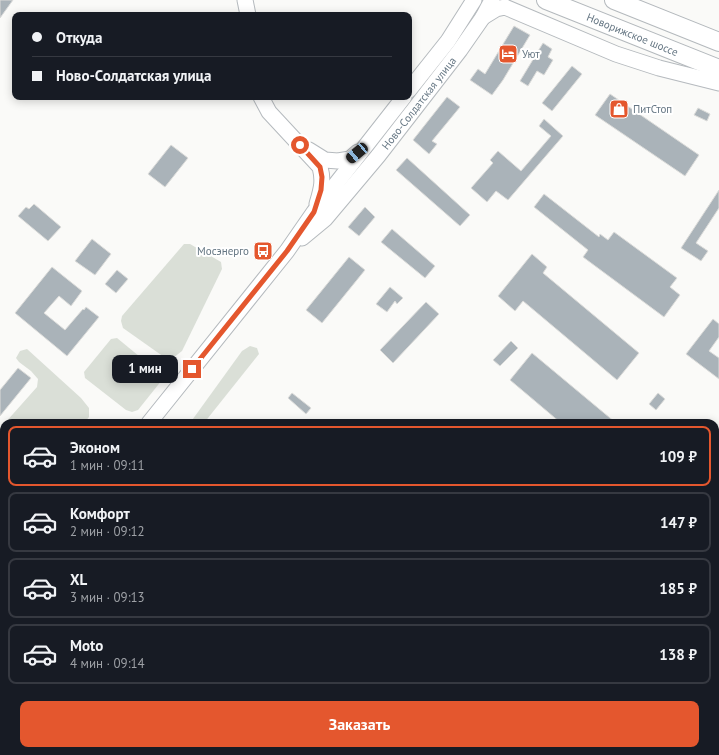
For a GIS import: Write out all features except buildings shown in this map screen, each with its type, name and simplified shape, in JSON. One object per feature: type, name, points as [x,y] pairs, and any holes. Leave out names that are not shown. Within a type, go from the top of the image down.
[{"type":"highway","name":"Новорижское шоссе","points":[[546,0],[719,69]]},
{"type":"highway","points":[[614,0],[719,42]]},
{"type":"main road","points":[[245,0],[247,12]]},
{"type":"main road","points":[[253,12],[255,0]]},
{"type":"main road","name":"Ново-Солдатская улица","points":[[412,86],[448,41],[474,0]]},
{"type":"main road","points":[[502,2],[616,54],[659,68],[719,83]]},
{"type":"main road","name":"Ново-Солдатская улица","points":[[287,251],[325,219],[373,162],[460,50],[482,17],[496,9],[502,2]]},
{"type":"main road","points":[[263,100],[269,112],[320,167],[322,177],[321,190],[314,212]]},
{"type":"main road","name":"Ново-Солдатская улица","points":[[152,419],[287,251],[314,212],[402,100]]},
{"type":"main road","points":[[300,145],[325,160],[338,161],[350,159],[363,148]]},
{"type":"shaded area","points":[[184,244],[190,244],[221,262],[222,269],[182,351],[173,358],[164,357],[123,328],[121,321],[122,316]]},
{"type":"shaded area","points":[[117,338],[162,375],[162,380],[138,410],[132,412],[126,410],[85,378],[84,372],[111,339]]},
{"type":"shaded area","points":[[250,346],[257,348],[259,354],[207,419],[193,419],[242,351]]},
{"type":"shaded area","points":[[27,349],[81,398],[89,408],[89,417],[87,419],[9,419],[37,387],[38,379],[16,358],[20,351]]},
{"type":"place","name":"Уют","points":[[508,54]]},
{"type":"place","name":"ПитСтоп","points":[[619,109]]},
{"type":"place","name":"Мосэнерго","points":[[263,251]]},
{"type":"route","points":[[192,369],[287,251],[314,212],[321,190],[322,177],[320,167],[300,145]]}]
